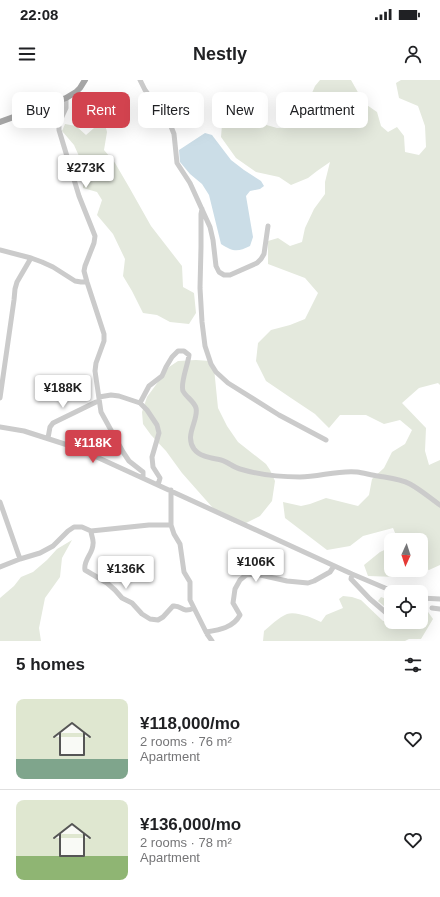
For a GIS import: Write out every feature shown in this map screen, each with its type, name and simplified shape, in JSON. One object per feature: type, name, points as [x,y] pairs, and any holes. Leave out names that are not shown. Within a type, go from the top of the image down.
[{"type":"main road","points":[[0,122],[66,98],[76,92],[85,80]]},
{"type":"street","points":[[140,80],[145,90],[170,124],[174,134],[176,163],[190,183],[210,227],[216,266],[220,272],[224,275],[230,275],[257,263],[262,259],[268,226]]},
{"type":"street","points":[[66,98],[66,108],[59,124],[59,130],[79,196],[95,236],[84,271],[104,334],[104,341],[96,363],[95,371],[101,412],[119,446],[129,461],[143,472],[143,478]]},
{"type":"street","points":[[202,209],[200,288],[205,346],[211,364],[216,372],[228,383],[279,415],[326,440]]},
{"type":"street","points":[[0,250],[31,258],[52,267],[75,281],[87,282]]},
{"type":"street","points":[[0,398],[14,300],[14,289],[31,258]]},
{"type":"street","points":[[140,403],[149,386],[162,376],[172,357],[178,351],[184,351],[189,355],[182,387],[196,408],[196,416],[190,442],[194,450],[210,458],[222,460],[238,469],[265,475],[302,477],[356,472],[397,480],[409,484],[426,494],[440,505]]},
{"type":"street","points":[[48,438],[50,427],[53,423],[96,402],[99,399],[111,395],[140,403],[147,410],[157,425],[159,432],[152,457],[153,467],[160,478],[158,485]]},
{"type":"street","points":[[0,427],[24,431],[77,448],[384,588]]},
{"type":"street","points":[[171,490],[171,525],[180,544],[184,572],[190,582],[190,600],[212,641]]},
{"type":"street","points":[[0,502],[20,559]]},
{"type":"street","points":[[0,567],[40,553],[53,546],[74,527],[82,527],[91,531],[149,525],[171,525]]},
{"type":"street","points":[[91,531],[94,544],[84,565],[85,570],[107,583],[122,598],[132,602],[142,614],[150,619],[158,620],[164,617],[173,606],[177,606],[183,610],[194,608]]},
{"type":"street","points":[[206,632],[228,627],[238,619],[240,615],[233,603],[235,589],[240,580],[246,575],[256,574],[287,581],[308,583],[314,582],[330,572],[334,566]]},
{"type":"street","points":[[352,574],[351,579],[384,611]]},
{"type":"street","points":[[428,598],[440,599]]},
{"type":"street","points":[[432,608],[440,609]]},
{"type":"shaded area","points":[[320,80],[351,80],[358,92],[312,92]]},
{"type":"shaded area","points":[[401,80],[440,80],[440,385],[438,383],[419,388],[402,403],[426,428],[425,451],[429,465],[440,460],[440,565],[429,570],[428,533],[395,533],[393,528],[363,536],[350,546],[327,550],[285,518],[283,502],[301,506],[326,498],[358,506],[369,495],[372,479],[384,468],[392,452],[405,444],[412,430],[400,420],[384,424],[366,415],[340,415],[329,428],[315,414],[266,381],[256,361],[258,343],[271,330],[305,319],[318,293],[305,278],[268,264],[268,241],[278,238],[290,246],[302,242],[305,228],[314,209],[325,194],[325,182],[330,162],[308,178],[291,185],[279,177],[256,172],[236,158],[221,137],[222,128],[268,128],[268,125],[276,128],[368,128],[368,106],[377,112],[381,126],[388,132],[397,127],[404,136],[405,152],[419,155],[426,147],[425,126],[418,106],[399,98],[396,83]]},
{"type":"shaded area","points":[[65,124],[72,125],[72,128],[78,128],[86,135],[94,128],[106,128],[107,132],[104,150],[115,163],[151,226],[182,266],[183,287],[194,293],[196,313],[189,324],[170,322],[157,315],[143,313],[123,276],[125,259],[113,234],[97,215],[102,200],[97,192],[83,188],[83,165],[74,145],[62,131]]},
{"type":"shaded area","points":[[178,361],[210,361],[214,368],[218,408],[227,426],[238,442],[266,464],[275,481],[272,501],[260,516],[246,523],[235,523],[220,516],[182,473],[143,424],[142,412],[147,397],[169,367]]},
{"type":"shaded area","points":[[72,540],[62,558],[60,577],[45,598],[39,628],[41,641],[0,641],[0,598],[14,586],[21,577],[33,572],[57,549]]},
{"type":"shaded area","points":[[384,550],[384,577],[368,576],[364,565]]},
{"type":"shaded area","points":[[343,596],[361,600],[384,621],[384,629],[427,629],[421,639],[409,639],[405,641],[263,641],[264,631],[284,615],[291,613],[300,614],[321,622],[326,615],[343,608],[339,599]]},
{"type":"shaded area","points":[[381,597],[384,598],[384,606],[378,601]]},
{"type":"shaded area","points":[[428,612],[433,619],[428,627]]},
{"type":"water","points":[[205,133],[212,135],[231,160],[261,181],[264,186],[260,189],[250,191],[246,196],[253,237],[250,246],[239,250],[229,249],[221,244],[209,195],[202,184],[190,174],[180,162],[179,150]]}]
